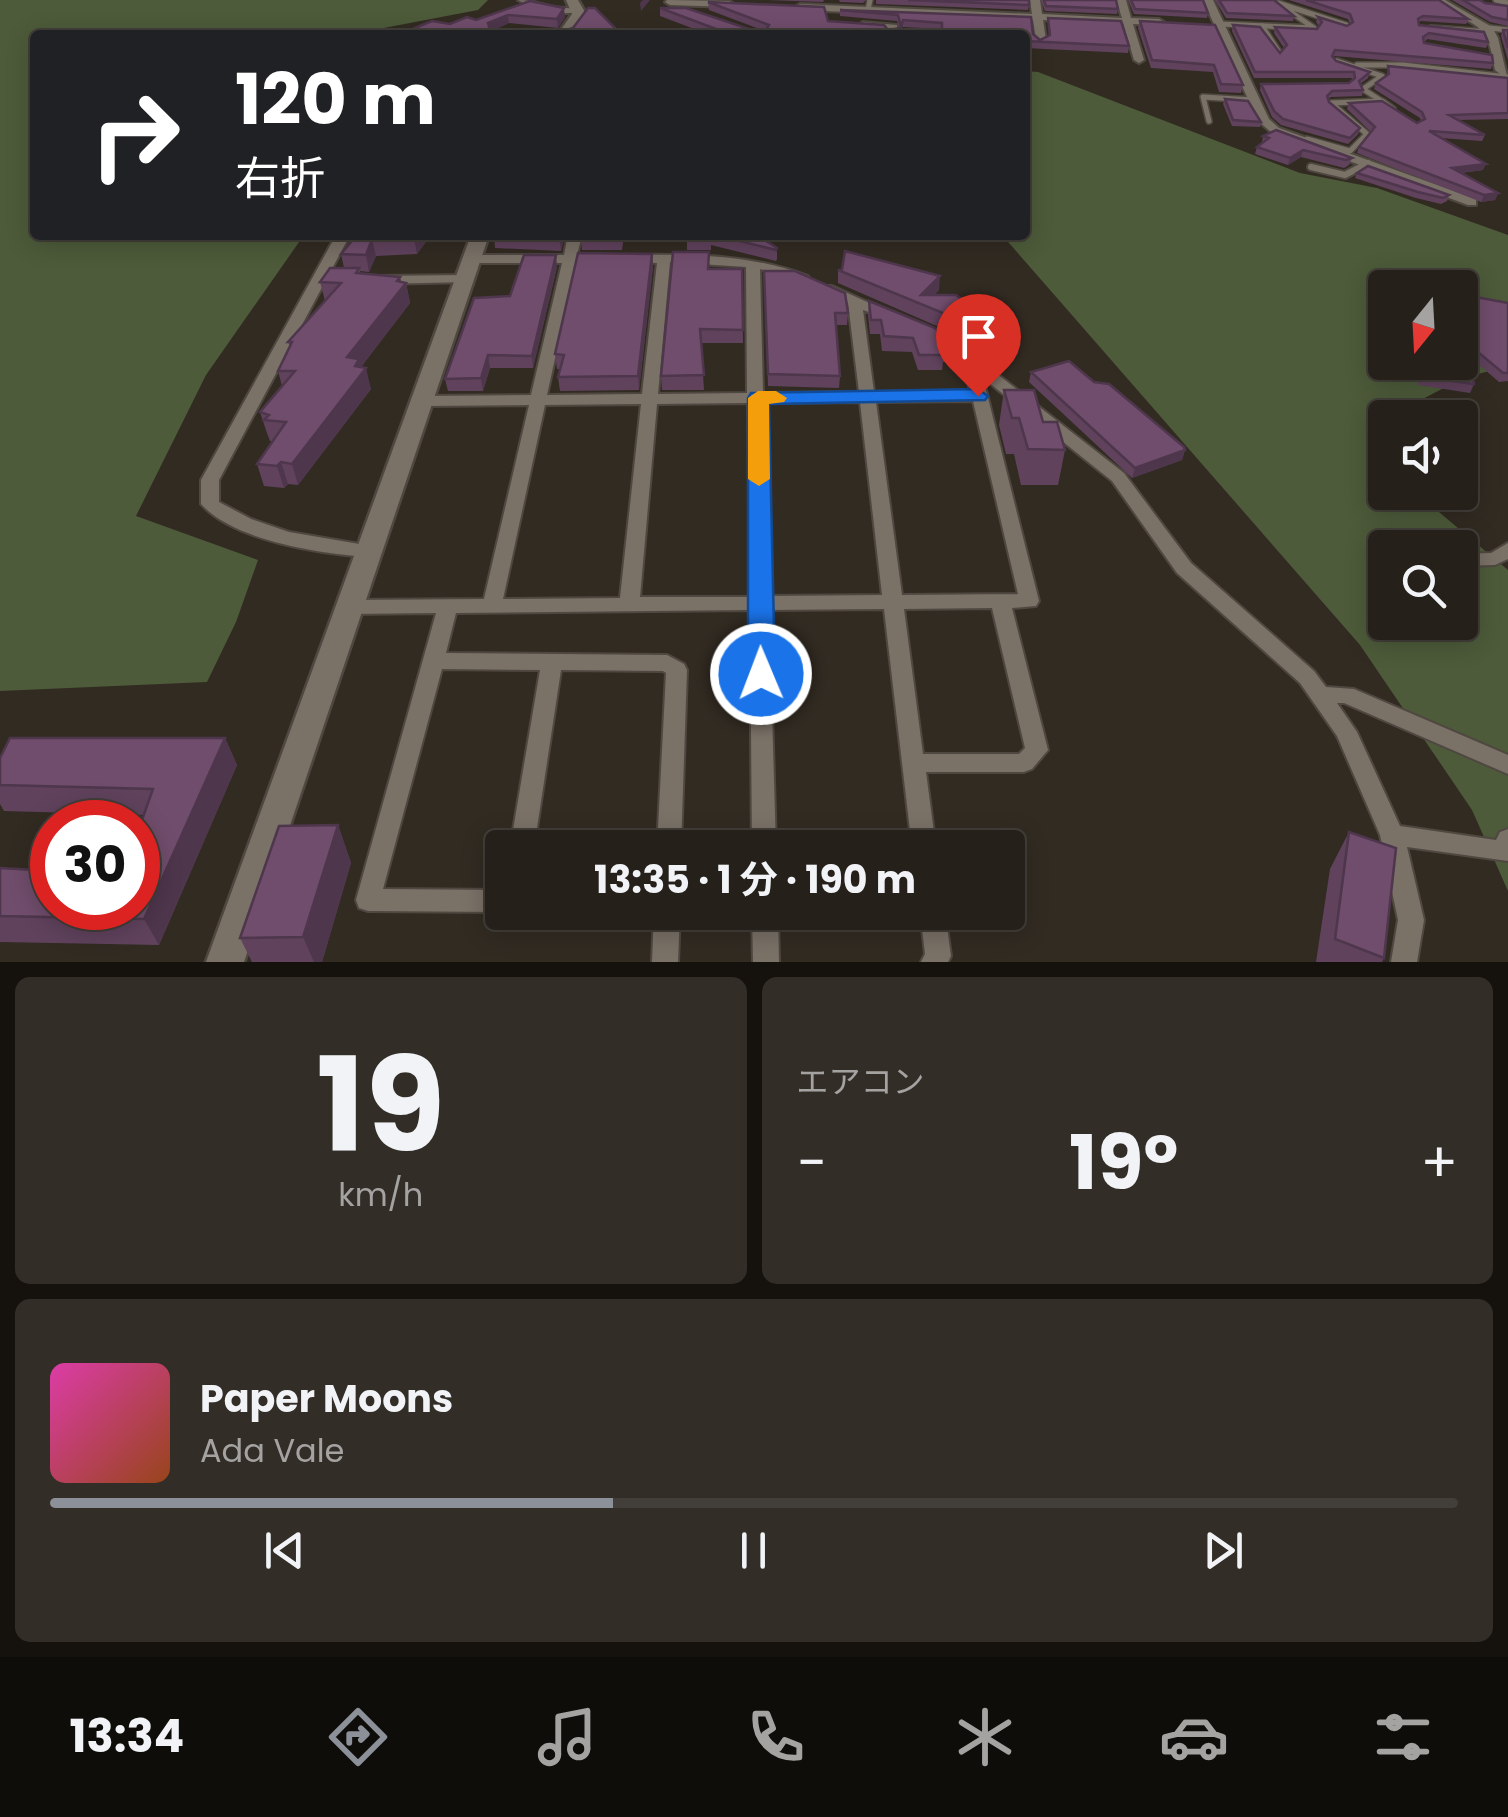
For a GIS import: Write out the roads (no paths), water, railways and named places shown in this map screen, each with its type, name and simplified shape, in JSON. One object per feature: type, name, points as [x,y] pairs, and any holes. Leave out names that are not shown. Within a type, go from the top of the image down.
[{"type":"street","points":[[522,0],[554,10],[575,5],[579,14],[568,30]]},
{"type":"street","points":[[945,0],[946,14]]},
{"type":"street","points":[[1035,0],[1041,40]]},
{"type":"street","points":[[1121,0],[1139,60]]},
{"type":"street","points":[[1208,0],[1264,121],[1276,130],[1472,202]]},
{"type":"street","points":[[1439,0],[1491,30],[1502,55],[1500,70],[1508,77]]},
{"type":"street","points":[[670,1],[749,5]]},
{"type":"street","points":[[670,1],[700,14]]},
{"type":"street","points":[[831,4],[831,23]]},
{"type":"street","points":[[781,6],[869,5],[946,14],[1164,22]]},
{"type":"street","points":[[847,24],[894,26],[893,30]]},
{"type":"street","points":[[1202,24],[1220,24]]},
{"type":"street","points":[[341,240],[329,280],[210,480],[210,504],[234,522],[347,550],[370,551]]},
{"type":"street","points":[[492,606],[574,240]]},
{"type":"street","points":[[226,962],[472,258]]},
{"type":"street","points":[[356,280],[472,258],[664,258],[753,263],[791,273],[914,326],[970,357],[1118,477],[1184,568],[1260,632],[1320,695],[1346,732],[1392,835],[1412,920],[1404,962]]},
{"type":"street","points":[[629,606],[664,258]]},
{"type":"street","points":[[753,263],[764,830]]},
{"type":"street","points":[[855,301],[922,830]]},
{"type":"street","points":[[350,608],[1029,601],[970,357]]},
{"type":"street","points":[[424,401],[978,396]]},
{"type":"street","points":[[1478,559],[1495,559],[1508,549]]},
{"type":"street","points":[[913,763],[1024,763],[1037,750],[1000,602]]},
{"type":"street","points":[[448,607],[368,900],[485,901]]},
{"type":"street","points":[[434,662],[667,663],[677,670],[670,830]]},
{"type":"street","points":[[525,830],[552,662]]},
{"type":"street","points":[[1320,695],[1346,695],[1508,765]]},
{"type":"street","points":[[1392,835],[1504,852],[1508,838]]},
{"type":"street","points":[[665,962],[666,930]]},
{"type":"street","points":[[765,930],[766,962]]},
{"type":"street","points":[[934,930],[938,956],[934,962]]},
{"type":"lane","points":[[1496,0],[1508,3]]},
{"type":"lane","points":[[1220,24],[1314,28],[1278,2],[1346,24]]},
{"type":"lane","points":[[1262,26],[1279,52]]},
{"type":"lane","points":[[1422,27],[1508,30]]},
{"type":"lane","points":[[1480,54],[1502,55]]},
{"type":"lane","points":[[1336,60],[1382,76],[1362,89],[1399,114]]},
{"type":"lane","points":[[1357,65],[1402,65],[1508,77]]},
{"type":"lane","points":[[1247,84],[1262,85]]},
{"type":"lane","points":[[1210,121],[1203,97],[1254,100]]},
{"type":"lane","points":[[1276,130],[1350,150],[1367,134],[1332,103],[1382,101]]},
{"type":"lane","points":[[1311,167],[1345,175],[1368,163]]}]
